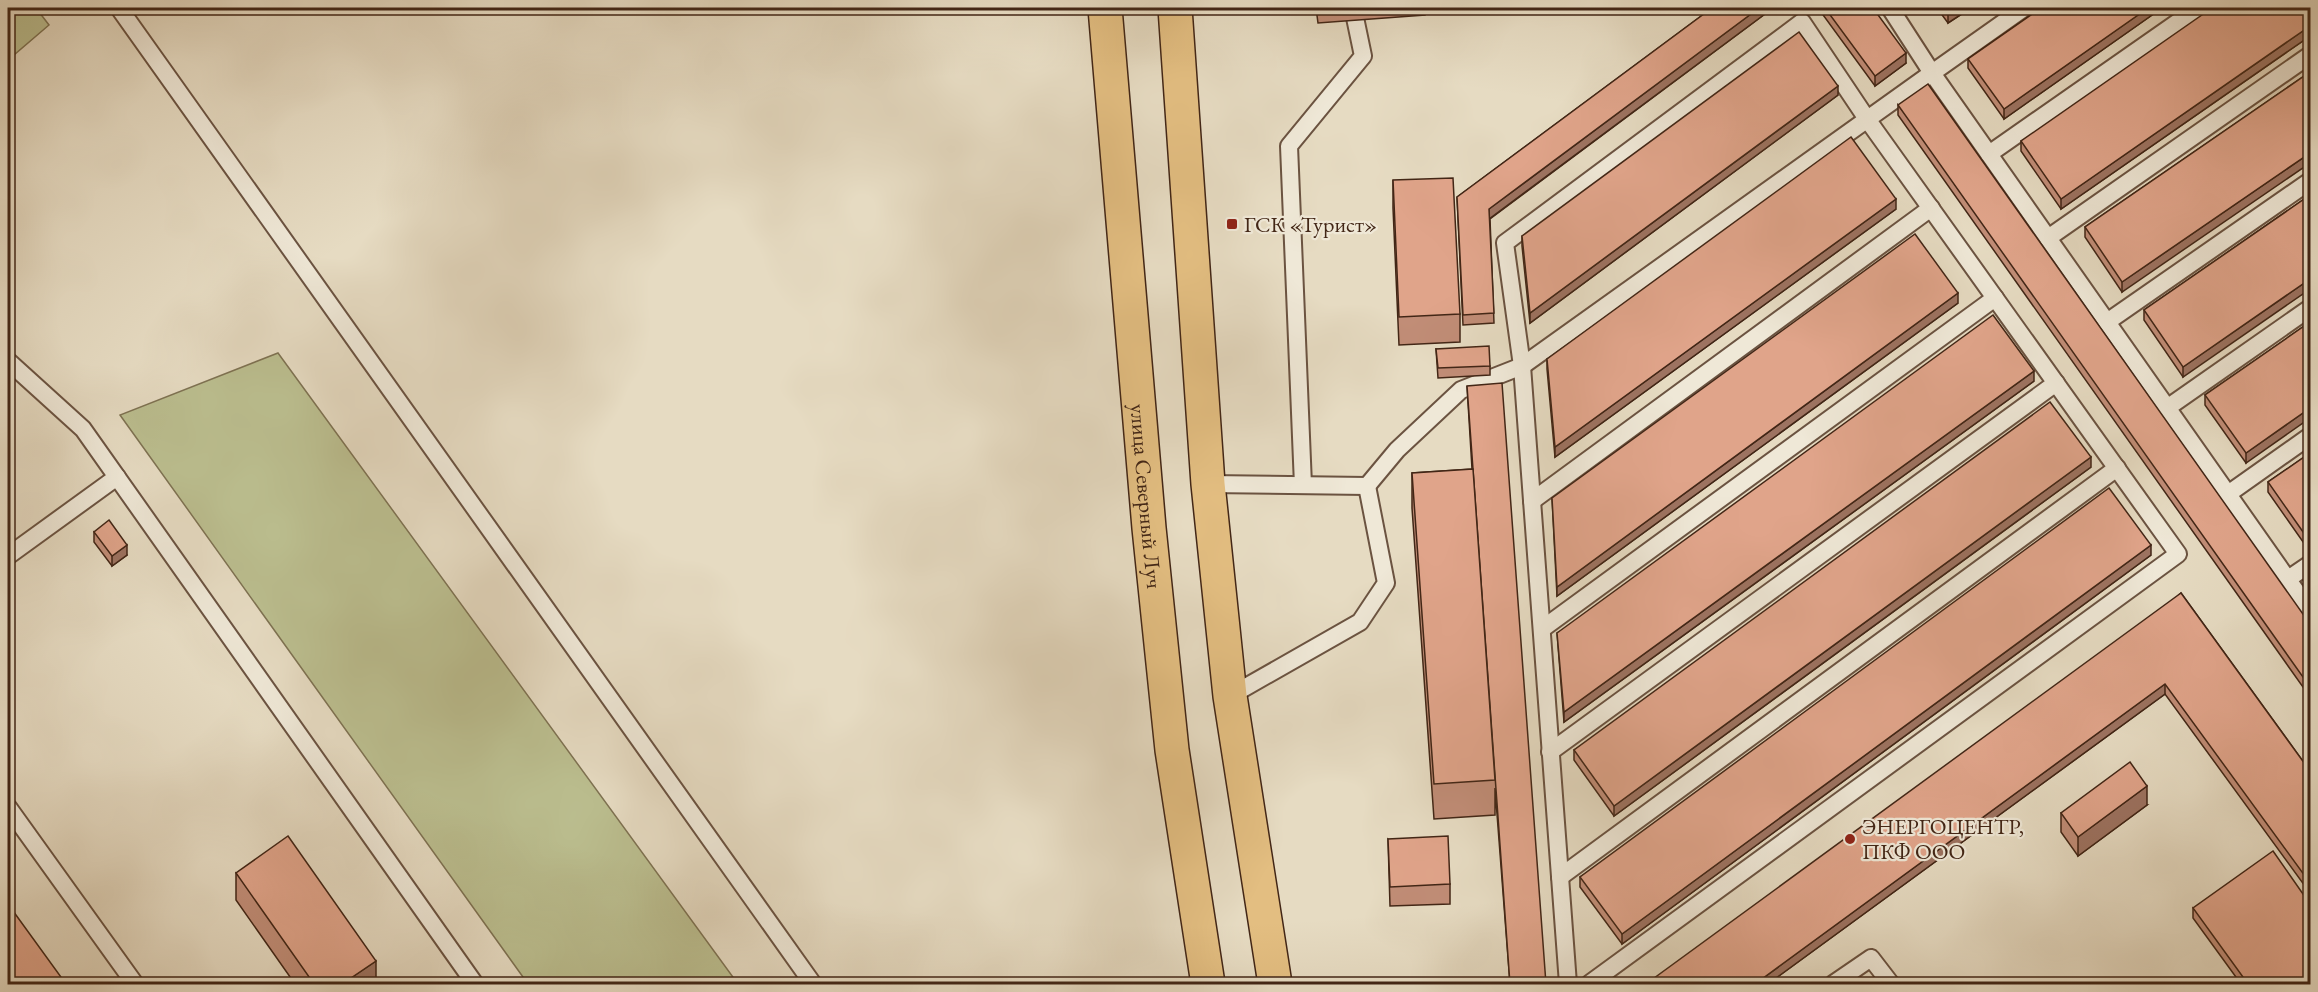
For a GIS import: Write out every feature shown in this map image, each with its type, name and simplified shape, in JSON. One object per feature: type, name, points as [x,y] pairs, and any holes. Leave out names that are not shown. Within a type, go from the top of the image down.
[{"type":"main road","name":"улица Северный Луч","points":[[1106,8],[1149,528],[1169,728],[1208,984]]},
{"type":"main road","points":[[1175,8],[1208,484],[1230,696],[1275,984]]},
{"type":"lane","points":[[119,8],[813,984]]},
{"type":"lane","points":[[1302,485],[1289,146],[1363,56],[1353,8]]},
{"type":"lane","points":[[1890,8],[1932,73],[2310,611]]},
{"type":"lane","points":[[1367,486],[1397,450],[1461,390],[1522,366],[2024,8]]},
{"type":"lane","points":[[1989,154],[2198,8]]},
{"type":"lane","points":[[1568,984],[1522,366],[1505,243],[1802,22],[1867,119],[2178,554],[1589,984]]},
{"type":"lane","points":[[2048,238],[2310,55]]},
{"type":"lane","points":[[2107,322],[2310,181]]},
{"type":"lane","points":[[1532,501],[1931,208]]},
{"type":"lane","points":[[1542,629],[1995,298]]},
{"type":"lane","points":[[2167,408],[2310,308]]},
{"type":"lane","points":[[8,361],[83,429],[475,984]]},
{"type":"lane","points":[[1550,752],[2056,383]]},
{"type":"lane","points":[[2228,494],[2310,436]]},
{"type":"lane","points":[[1560,877],[2117,468]]},
{"type":"lane","points":[[8,556],[117,477]]},
{"type":"lane","points":[[1208,484],[1367,486]]},
{"type":"lane","points":[[1230,696],[1360,622],[1386,583],[1367,486]]},
{"type":"lane","points":[[2288,579],[2310,564]]},
{"type":"lane","points":[[8,807],[135,984]]},
{"type":"lane","points":[[1833,984],[1871,958],[1891,984]]},
{"type":"green space","points":[[8,8],[36,8],[49,25],[8,60]]},
{"type":"green space","points":[[278,353],[738,984],[528,984],[120,415]]},
{"type":"building","points":[[1317,8],[1393,8],[1318,14]]},
{"type":"building","points":[[1712,8],[1759,8],[1489,209],[1494,313],[1463,315],[1457,197]]},
{"type":"building","points":[[1825,8],[1873,8],[1906,53],[1875,76]]},
{"type":"building","points":[[1944,8],[1957,8],[1948,14]]},
{"type":"building","points":[[2041,8],[2148,8],[2004,109],[1968,59]]},
{"type":"building","points":[[2212,8],[2310,8],[2310,26],[2061,199],[2021,141]]},
{"type":"building","points":[[1799,32],[1838,86],[1530,313],[1522,236]]},
{"type":"building","points":[[2310,72],[2310,153],[2122,282],[2085,227]]},
{"type":"building","points":[[1928,84],[2310,624],[2310,687],[1898,105]]},
{"type":"building","points":[[1851,137],[1896,199],[1555,447],[1547,359]]},
{"type":"building","points":[[1453,178],[1460,314],[1399,317],[1393,180]]},
{"type":"building","points":[[2310,195],[2310,279],[2183,367],[2144,310]]},
{"type":"building","points":[[1915,234],[1958,293],[1557,587],[1552,498]]},
{"type":"building","points":[[1993,315],[2034,371],[1564,712],[1557,633]]},
{"type":"building","points":[[2310,322],[2310,408],[2246,453],[2205,395]]},
{"type":"building","points":[[1489,346],[1490,366],[1438,368],[1436,349]]},
{"type":"building","points":[[1502,383],[1546,984],[1510,984],[1467,386]]},
{"type":"building","points":[[2050,402],[2091,457],[1614,806],[1574,750]]},
{"type":"building","points":[[2310,453],[2310,537],[2308,539],[2268,482]]},
{"type":"building","points":[[1473,469],[1495,780],[1434,784],[1412,473]]},
{"type":"building","points":[[2109,488],[2151,545],[1622,934],[1580,877]]},
{"type":"building","points":[[109,520],[127,545],[112,556],[94,532]]},
{"type":"building","points":[[2181,593],[2310,771],[2310,883],[2165,684],[1755,984],[1646,984]]},
{"type":"building","points":[[2130,762],[2147,786],[2078,837],[2061,813]]},
{"type":"building","points":[[288,836],[376,961],[342,984],[314,984],[236,873]]},
{"type":"building","points":[[1448,836],[1450,884],[1390,887],[1388,839]]},
{"type":"building","points":[[2273,851],[2310,904],[2310,984],[2248,984],[2193,908]]},
{"type":"building","points":[[8,904],[66,984],[8,984]]},
{"type":"place","name":"ГСК «Турист»","points":[[1232,224]]},
{"type":"place","name":"ЭНЕРГОЦЕНТР, ПКФ ООО","points":[[1850,839]]}]
